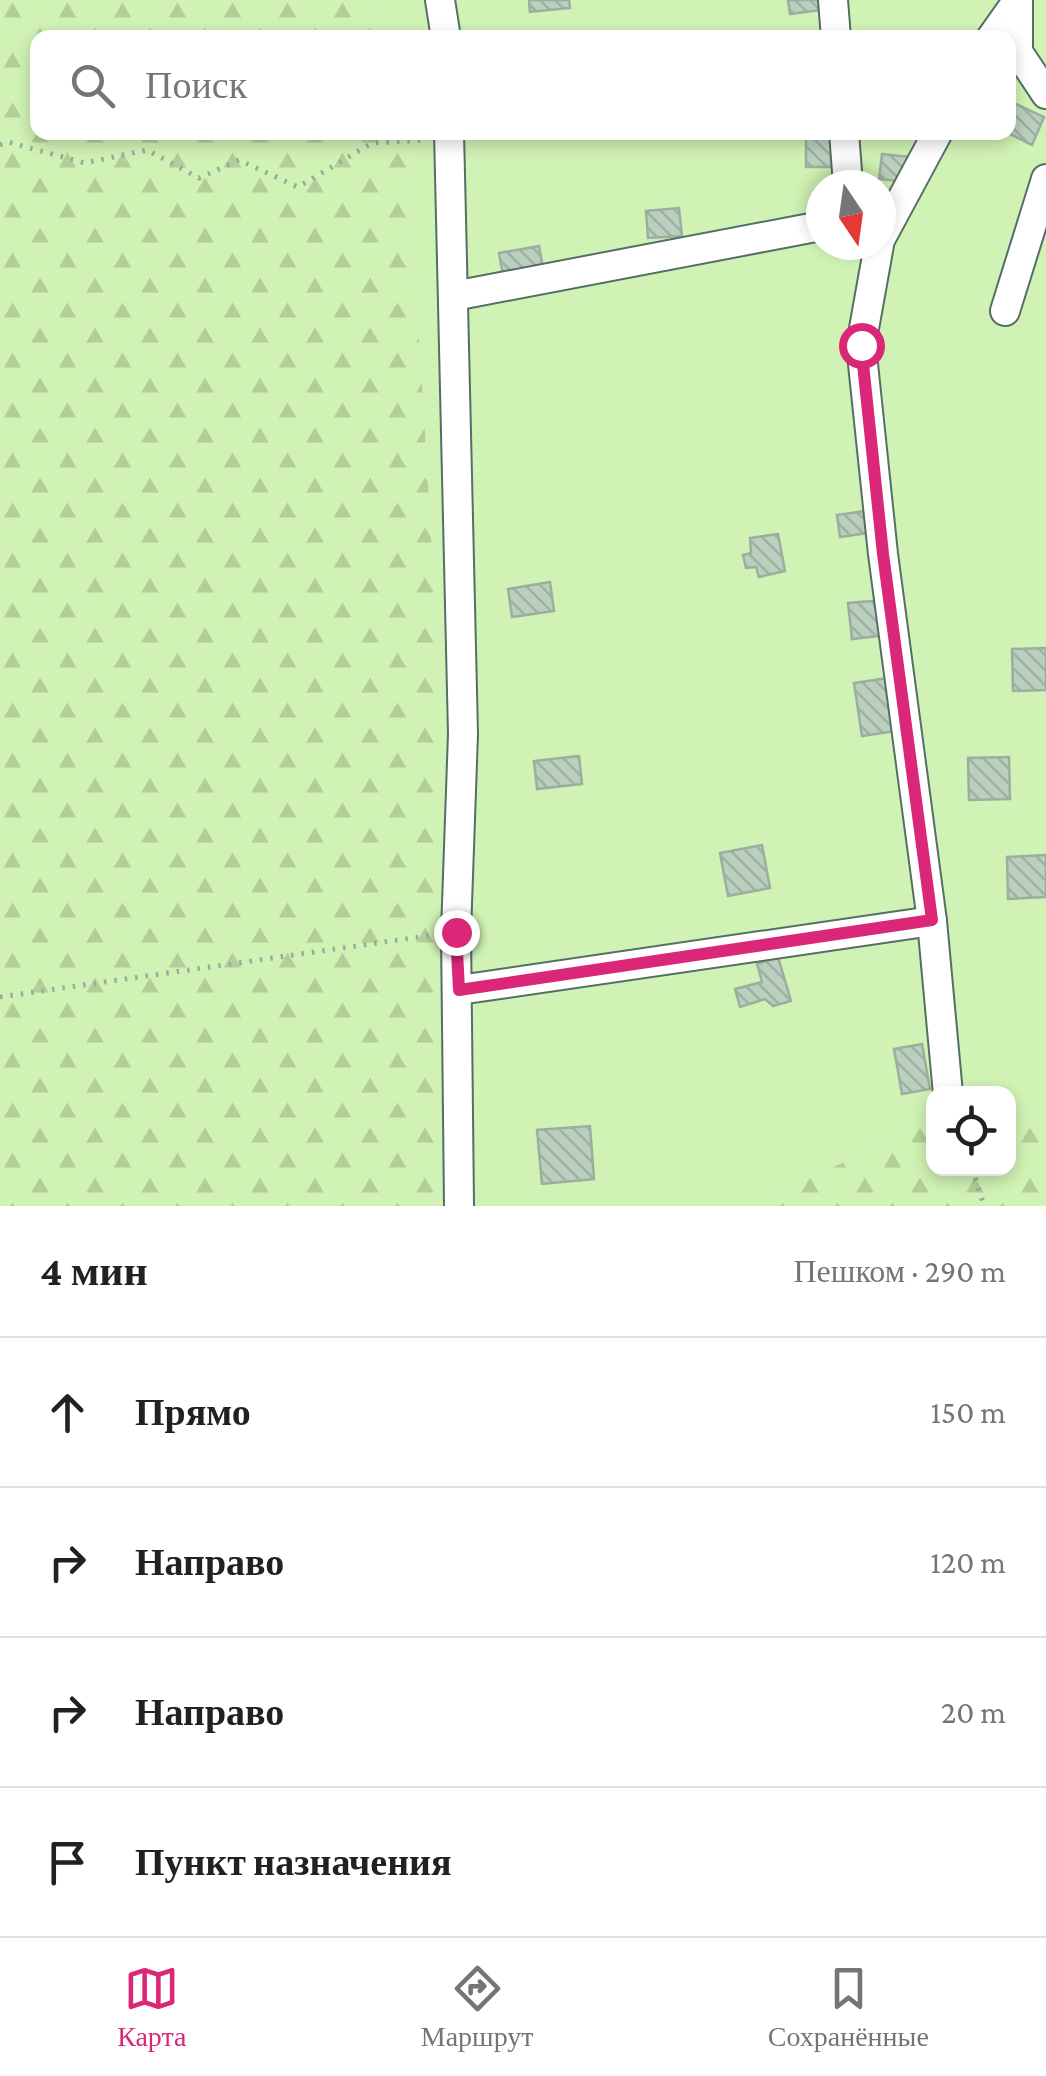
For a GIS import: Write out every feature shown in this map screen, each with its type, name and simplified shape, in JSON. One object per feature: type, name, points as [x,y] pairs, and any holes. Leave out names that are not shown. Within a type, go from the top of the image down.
[{"type":"lane","points":[[440,0],[445,30]]},
{"type":"lane","points":[[833,0],[835,30]]},
{"type":"lane","points":[[997,30],[1018,0]]},
{"type":"lane","points":[[1018,0],[1018,52],[1046,94]]},
{"type":"lane","points":[[449,140],[463,734],[456,932],[459,1206]]},
{"type":"lane","points":[[845,140],[847,170]]},
{"type":"lane","points":[[896,212],[934,140]]},
{"type":"lane","points":[[1005,311],[1046,179]]},
{"type":"lane","points":[[454,296],[806,229]]},
{"type":"lane","points":[[877,260],[861,345],[883,554],[932,920],[947,1086]]},
{"type":"lane","points":[[459,990],[932,920]]},
{"type":"path","points":[[0,145],[8,142],[85,163],[146,150],[199,178],[239,160],[298,187],[372,142],[398,140]]},
{"type":"path","points":[[0,997],[456,932]]},
{"type":"path","points":[[975,1176],[984,1206]]},
{"type":"green space","points":[[0,0],[377,0],[375,30],[30,30],[30,140],[407,140],[472,1206],[0,1206]]},
{"type":"green space","points":[[377,0],[1046,0],[1046,1111],[1016,1108],[1016,1086],[926,1086],[926,1124],[770,1196],[766,1206],[472,1206],[407,140],[1016,140],[1016,30],[375,30]]},
{"type":"green space","points":[[1016,1108],[1046,1111],[1046,1206],[766,1206],[770,1196],[926,1124],[926,1176],[1016,1176]]},
{"type":"building","points":[[529,0],[569,0],[570,8],[530,12]]},
{"type":"building","points":[[788,0],[821,0],[822,10],[790,14]]},
{"type":"building","points":[[1016,104],[1044,117],[1032,145],[1016,137]]},
{"type":"building","points":[[806,140],[836,140],[836,167],[806,167]]},
{"type":"building","points":[[882,154],[911,157],[907,182],[896,181],[896,170],[880,170]]},
{"type":"building","points":[[679,208],[682,236],[648,238],[646,211]]},
{"type":"building","points":[[539,246],[544,274],[504,280],[499,253]]},
{"type":"building","points":[[865,511],[868,533],[840,537],[837,515]]},
{"type":"building","points":[[778,534],[785,571],[759,577],[756,567],[746,568],[743,555],[751,553],[750,538]]},
{"type":"building","points":[[550,582],[554,611],[512,617],[508,589]]},
{"type":"building","points":[[884,600],[888,635],[852,639],[848,603]]},
{"type":"building","points":[[1046,648],[1046,690],[1013,691],[1012,649]]},
{"type":"building","points":[[888,678],[896,731],[862,736],[854,683]]},
{"type":"building","points":[[579,756],[582,784],[537,789],[534,761]]},
{"type":"building","points":[[1009,757],[1010,799],[969,800],[968,758]]},
{"type":"building","points":[[762,845],[770,888],[728,896],[720,853]]},
{"type":"building","points":[[1046,855],[1046,897],[1008,899],[1007,857]]},
{"type":"building","points":[[778,957],[791,1001],[773,1006],[765,999],[740,1007],[735,989],[762,982],[757,964]]},
{"type":"building","points":[[922,1044],[929,1086],[926,1090],[902,1094],[894,1049]]},
{"type":"building","points":[[590,1126],[594,1179],[542,1184],[537,1130]]},
{"type":"route","points":[[456,932],[459,990],[932,920],[883,554],[861,345]]}]
